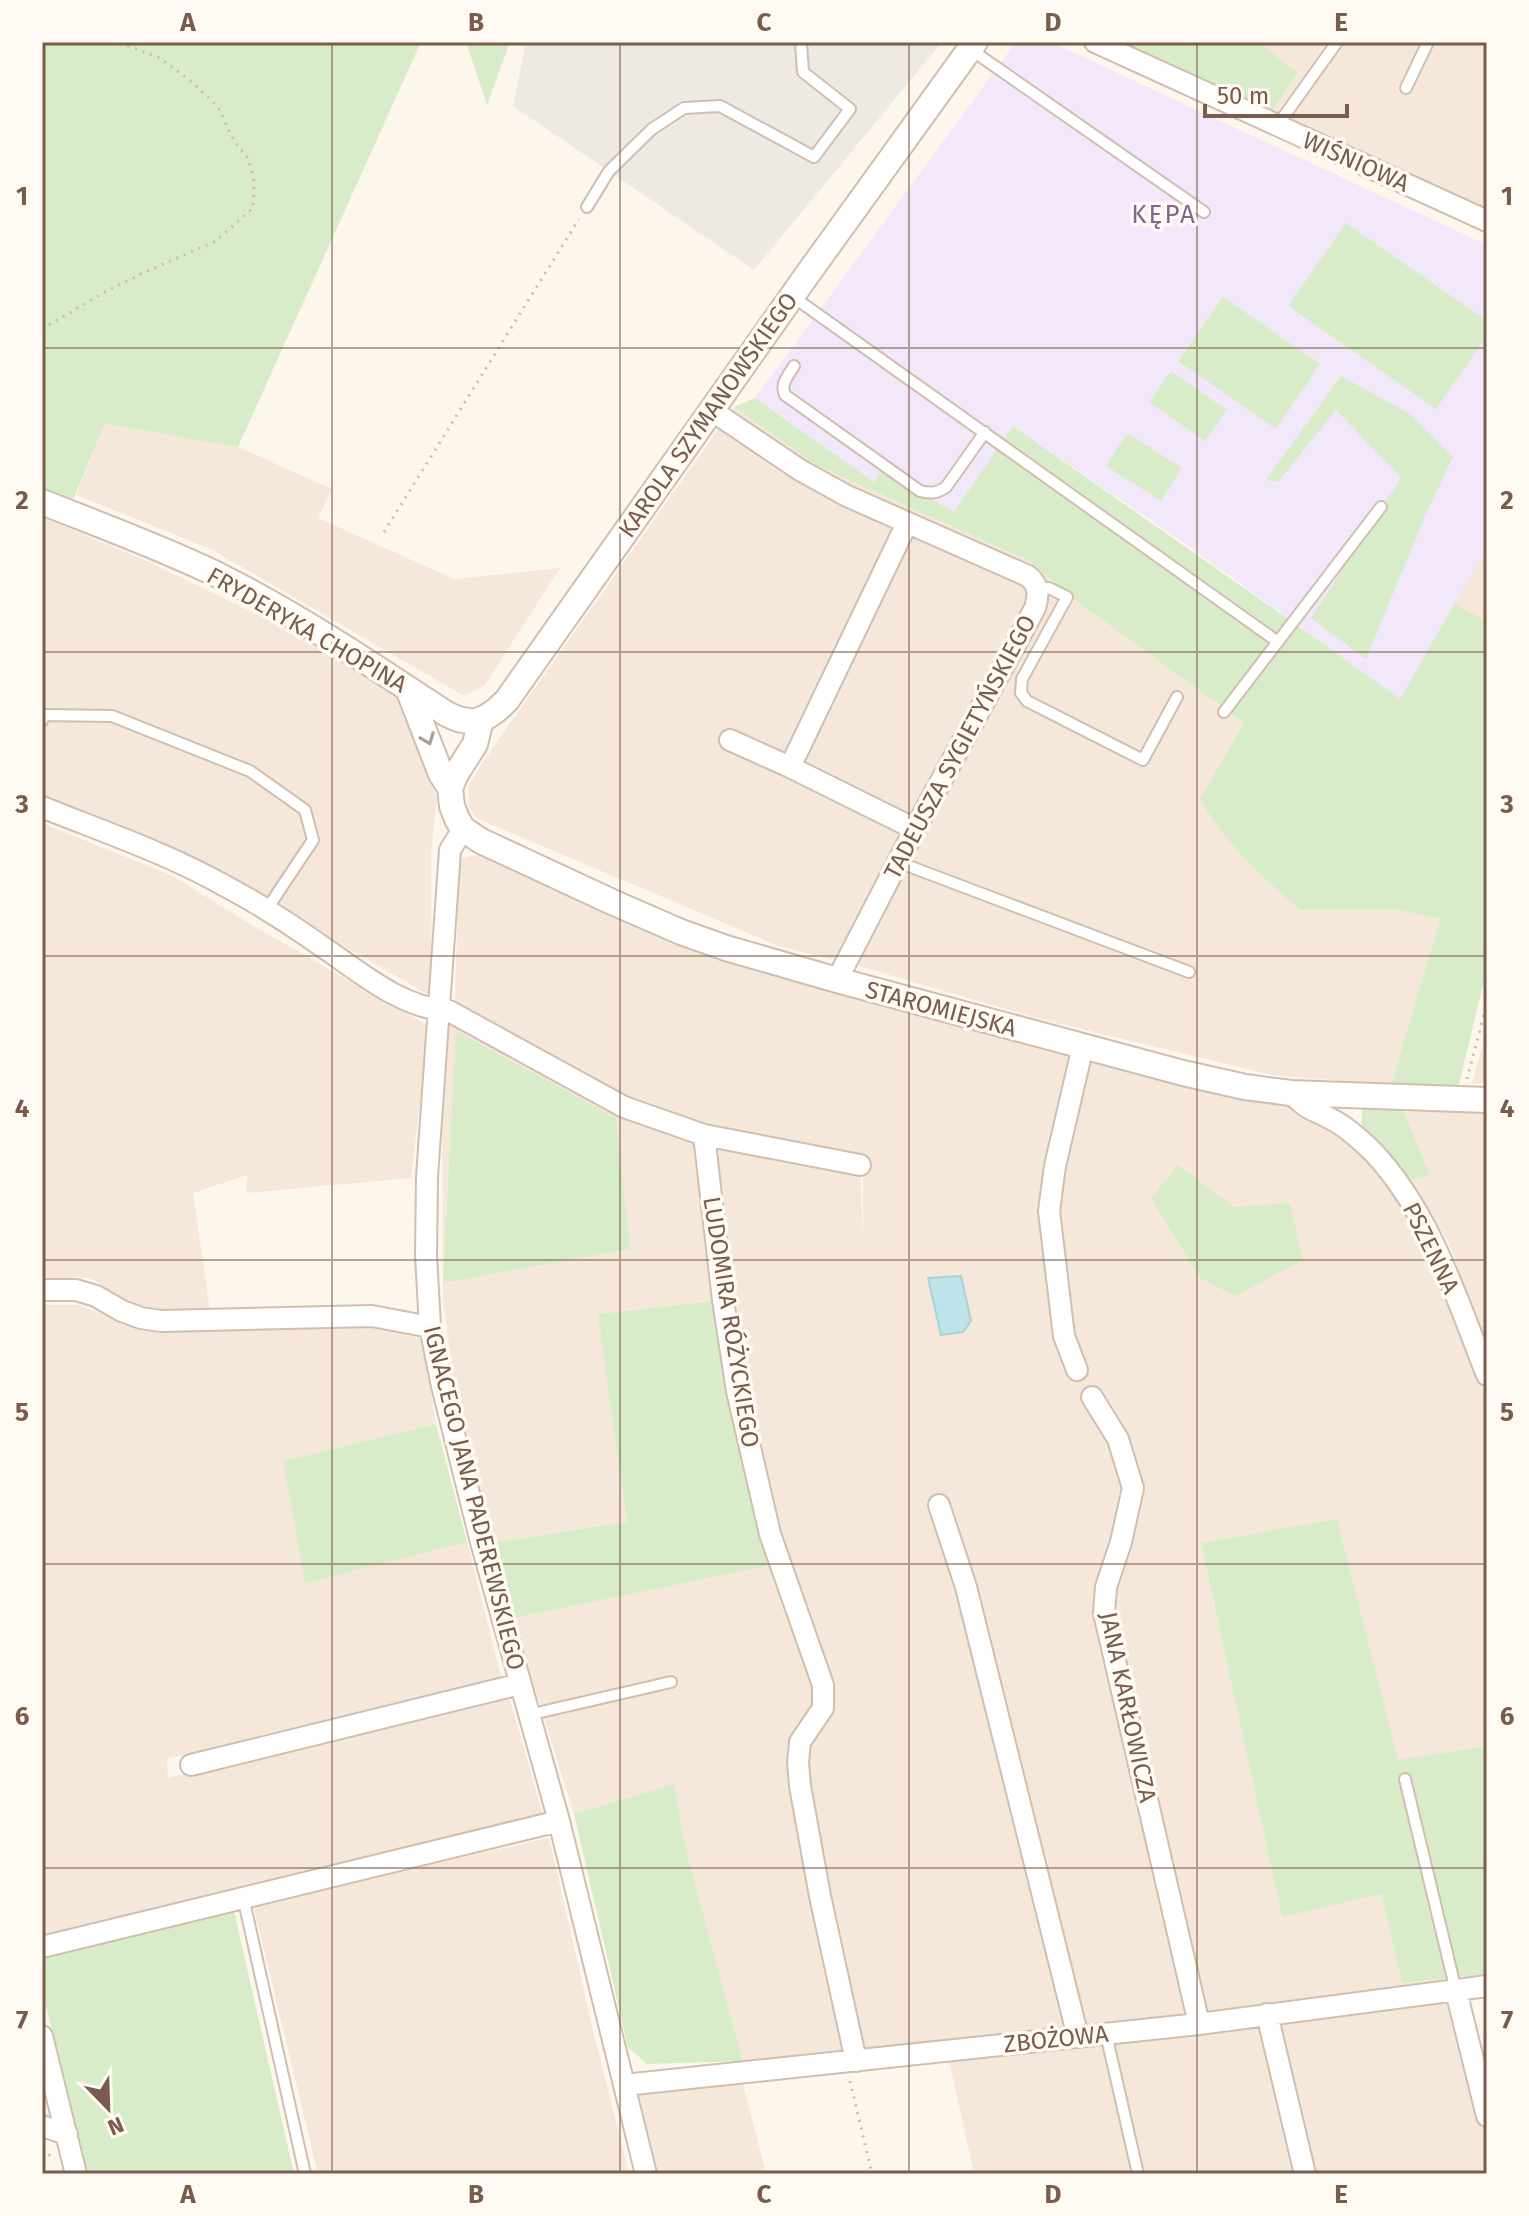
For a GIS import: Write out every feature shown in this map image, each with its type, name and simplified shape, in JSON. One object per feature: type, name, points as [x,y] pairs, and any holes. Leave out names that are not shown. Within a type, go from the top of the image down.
[{"type":"street","name":"WIŚNIOWA","points":[[1095,42],[1487,221]]},
{"type":"street","name":"KAROLA SZYMANOWSKIEGO","points":[[450,788],[475,744],[481,720],[507,700],[972,46]]},
{"type":"street","name":"TADEUSZA SYGIETYŃSKIEGO","points":[[711,410],[800,470],[847,496],[1028,576],[1037,589],[1035,608],[837,980]]},
{"type":"street","name":"FRYDERYKA CHOPINA","points":[[42,502],[214,573],[299,620],[456,719],[470,722],[481,720]]},
{"type":"street","points":[[790,767],[907,523]]},
{"type":"street","points":[[408,689],[441,774],[450,788],[452,806],[463,829]]},
{"type":"street","points":[[730,740],[915,829]]},
{"type":"street","points":[[42,807],[179,863],[224,885],[267,909],[411,1003],[449,1011],[624,1107],[704,1135],[860,1165]]},
{"type":"street","name":"IGNACEGO JANA PADEREWSKIEGO","points":[[463,829],[450,850],[438,1010],[427,1177],[426,1255],[430,1327],[467,1485],[559,1821],[646,2174]]},
{"type":"street","name":"STAROMIEJSKA","points":[[463,829],[481,841],[681,932],[726,948],[1199,1077],[1291,1093],[1487,1100]]},
{"type":"street","points":[[1077,1370],[1064,1336],[1049,1211],[1055,1166],[1083,1046]]},
{"type":"street","name":"PSZENNA","points":[[1291,1093],[1305,1108],[1333,1120],[1354,1134],[1390,1172],[1435,1247],[1487,1375]]},
{"type":"street","points":[[1354,1134],[1359,1097]]},
{"type":"street","name":"LUDOMIRA RÓŻYCKIEGO","points":[[704,1135],[737,1391],[770,1534],[823,1685],[823,1708],[800,1742],[798,1762],[851,2062]]},
{"type":"street","points":[[42,1290],[76,1290],[96,1296],[141,1318],[161,1321],[372,1316],[430,1327]]},
{"type":"street","name":"JANA KARŁOWICZA","points":[[1092,1397],[1118,1439],[1133,1488],[1121,1542],[1106,1587],[1104,1613],[1199,2024]]},
{"type":"street","points":[[939,1505],[966,1587],[1078,2037]]},
{"type":"street","points":[[191,1765],[520,1684]]},
{"type":"street","points":[[42,1947],[559,1821]]},
{"type":"street","name":"ZBOŻOWA","points":[[624,2085],[1199,2024],[1487,1986]]},
{"type":"street","points":[[1456,1991],[1487,2116]]},
{"type":"street","points":[[1267,2014],[1305,2174]]},
{"type":"street","points":[[42,2036],[76,2174]]},
{"type":"street","points":[[42,2126],[67,2134]]},
{"type":"lane","points":[[587,207],[609,171],[652,129],[684,108],[720,106],[814,157],[850,109],[803,72],[801,42]]},
{"type":"lane","points":[[1277,126],[1337,42]]},
{"type":"lane","points":[[1406,88],[1428,42]]},
{"type":"lane","points":[[972,46],[1204,212]]},
{"type":"lane","points":[[792,296],[1278,642]]},
{"type":"lane","points":[[794,366],[784,381],[785,395],[920,491],[939,492],[946,487],[985,432]]},
{"type":"lane","points":[[1224,712],[1381,507]]},
{"type":"lane","points":[[1037,589],[1049,588],[1067,597],[1022,679],[1021,693],[1027,701],[1143,760],[1177,697]]},
{"type":"lane","points":[[42,721],[44,715],[112,716],[250,771],[305,810],[313,840],[267,909]]},
{"type":"lane","points":[[898,862],[1189,972]]},
{"type":"lane","points":[[528,1715],[671,1682]]},
{"type":"lane","points":[[1405,1779],[1456,1991]]},
{"type":"lane","points":[[243,1897],[305,2174]]},
{"type":"lane","points":[[1106,2034],[1138,2174]]},
{"type":"path","points":[[42,329],[125,282],[216,241],[253,208],[254,181],[248,158],[234,141],[218,107],[160,58],[117,42]]},
{"type":"path","points":[[384,532],[587,207]]},
{"type":"path","points":[[1464,1091],[1487,1003]]},
{"type":"path","points":[[851,2062],[872,2174]]},
{"type":"shaded area","points":[[526,42],[942,42],[754,270],[513,106]]},
{"type":"shaded area","points":[[1016,42],[1051,42],[1487,245],[1487,548],[1400,700],[1194,550],[1013,426],[954,513],[883,471],[874,482],[755,398]]},
{"type":"shaded area","points":[[1255,42],[1487,42],[1487,211],[1378,164],[1272,111],[1298,73]]},
{"type":"shaded area","points":[[734,407],[816,465],[1029,561],[1075,600],[1244,723],[1300,910],[1393,909],[1440,919],[1391,1085],[1272,1075],[1044,1020],[778,946],[476,818],[469,807],[468,786]]},
{"type":"shaded area","points":[[105,424],[238,447],[332,489],[318,518],[454,579],[560,568],[485,685],[464,696],[209,548],[76,495]]},
{"type":"shaded area","points":[[42,517],[149,562],[294,632],[395,695],[437,798],[431,853],[432,997],[191,857],[42,794]]},
{"type":"shaded area","points":[[1487,548],[1487,622],[1455,603]]},
{"type":"shaded area","points":[[42,823],[171,875],[429,1026],[411,1178],[246,1193],[247,1175],[193,1193],[210,1310],[170,1312],[141,1309],[89,1277],[42,1279]]},
{"type":"shaded area","points":[[486,853],[688,948],[1072,1049],[1049,1149],[1041,1207],[1048,1280],[1057,1279],[1049,1211],[1055,1166],[1083,1046],[1183,1073],[1245,1087],[1291,1093],[1305,1108],[1333,1120],[1354,1134],[1390,1172],[1435,1247],[1487,1375],[1487,1746],[1398,1761],[1337,1519],[1201,1544],[1282,1916],[1381,1894],[1402,1983],[1446,1979],[1487,2143],[1487,2174],[974,2174],[947,2043],[743,2061],[686,1850],[674,1785],[574,1814],[513,1618],[780,1563],[737,1391],[723,1300],[599,1314],[627,1523],[491,1543],[454,1382],[443,1301],[442,1094],[438,1010],[449,1011],[624,1107],[704,1135],[860,1165],[863,1240],[863,1159],[698,1127],[626,1098],[455,1004],[459,859]]},
{"type":"shaded area","points":[[1487,1029],[1487,1083],[1472,1083]]},
{"type":"shaded area","points":[[1487,1111],[1487,1349],[1449,1243],[1409,1180],[1429,1174],[1404,1112]]},
{"type":"shaded area","points":[[42,1305],[79,1305],[150,1331],[369,1327],[423,1339],[436,1424],[283,1461],[305,1582],[467,1542],[501,1676],[167,1759],[168,1778],[509,1696],[544,1819],[42,1937]]},
{"type":"shaded area","points":[[549,1838],[629,2174],[318,2174],[253,1904]]},
{"type":"shaded area","points":[[743,2084],[766,2174],[653,2174],[633,2095]]},
{"type":"green space","points":[[42,42],[421,42],[238,447],[105,424],[72,502],[42,492]]},
{"type":"green space","points":[[466,42],[510,42],[487,105]]},
{"type":"green space","points":[[1117,42],[1258,42],[1298,73],[1272,111]]},
{"type":"green space","points":[[1346,223],[1487,321],[1487,336],[1436,409],[1288,306]]},
{"type":"green space","points":[[1223,297],[1320,364],[1276,429],[1178,361]]},
{"type":"green space","points":[[1171,371],[1227,410],[1205,441],[1149,402]]},
{"type":"green space","points":[[1341,376],[1410,414],[1453,457],[1366,659],[1311,618],[1401,478],[1336,410],[1278,482],[1266,480]]},
{"type":"green space","points":[[755,398],[874,482],[882,471],[954,512],[1013,426],[1400,699],[1455,603],[1487,622],[1487,968],[1459,1085],[1391,1085],[1440,919],[1393,909],[1300,910],[1233,845],[1200,799],[1244,723],[1075,600],[1029,561],[816,465],[734,407]]},
{"type":"green space","points":[[1127,433],[1182,468],[1161,501],[1106,466]]},
{"type":"green space","points":[[456,1031],[616,1118],[630,1249],[443,1283]]},
{"type":"green space","points":[[1362,1103],[1398,1104],[1430,1175],[1409,1180],[1362,1133]]},
{"type":"green space","points":[[1178,1165],[1234,1207],[1290,1203],[1303,1260],[1235,1296],[1200,1278],[1151,1198]]},
{"type":"green space","points":[[714,1301],[768,1566],[513,1618],[491,1543],[627,1522],[598,1314]]},
{"type":"green space","points":[[436,1424],[467,1542],[305,1583],[283,1461]]},
{"type":"green space","points":[[1337,1519],[1398,1760],[1487,1746],[1487,1974],[1402,1983],[1381,1894],[1282,1917],[1201,1543]]},
{"type":"green space","points":[[674,1784],[686,1850],[743,2061],[647,2064],[628,2047],[574,1814]]},
{"type":"green space","points":[[234,1911],[294,2174],[88,2174],[42,1990],[42,1962],[53,1951]]},
{"type":"water","points":[[961,1276],[971,1321],[963,1332],[941,1335],[928,1278]]},
{"type":"district","name":"KĘPA","points":[[1164,214]]}]
